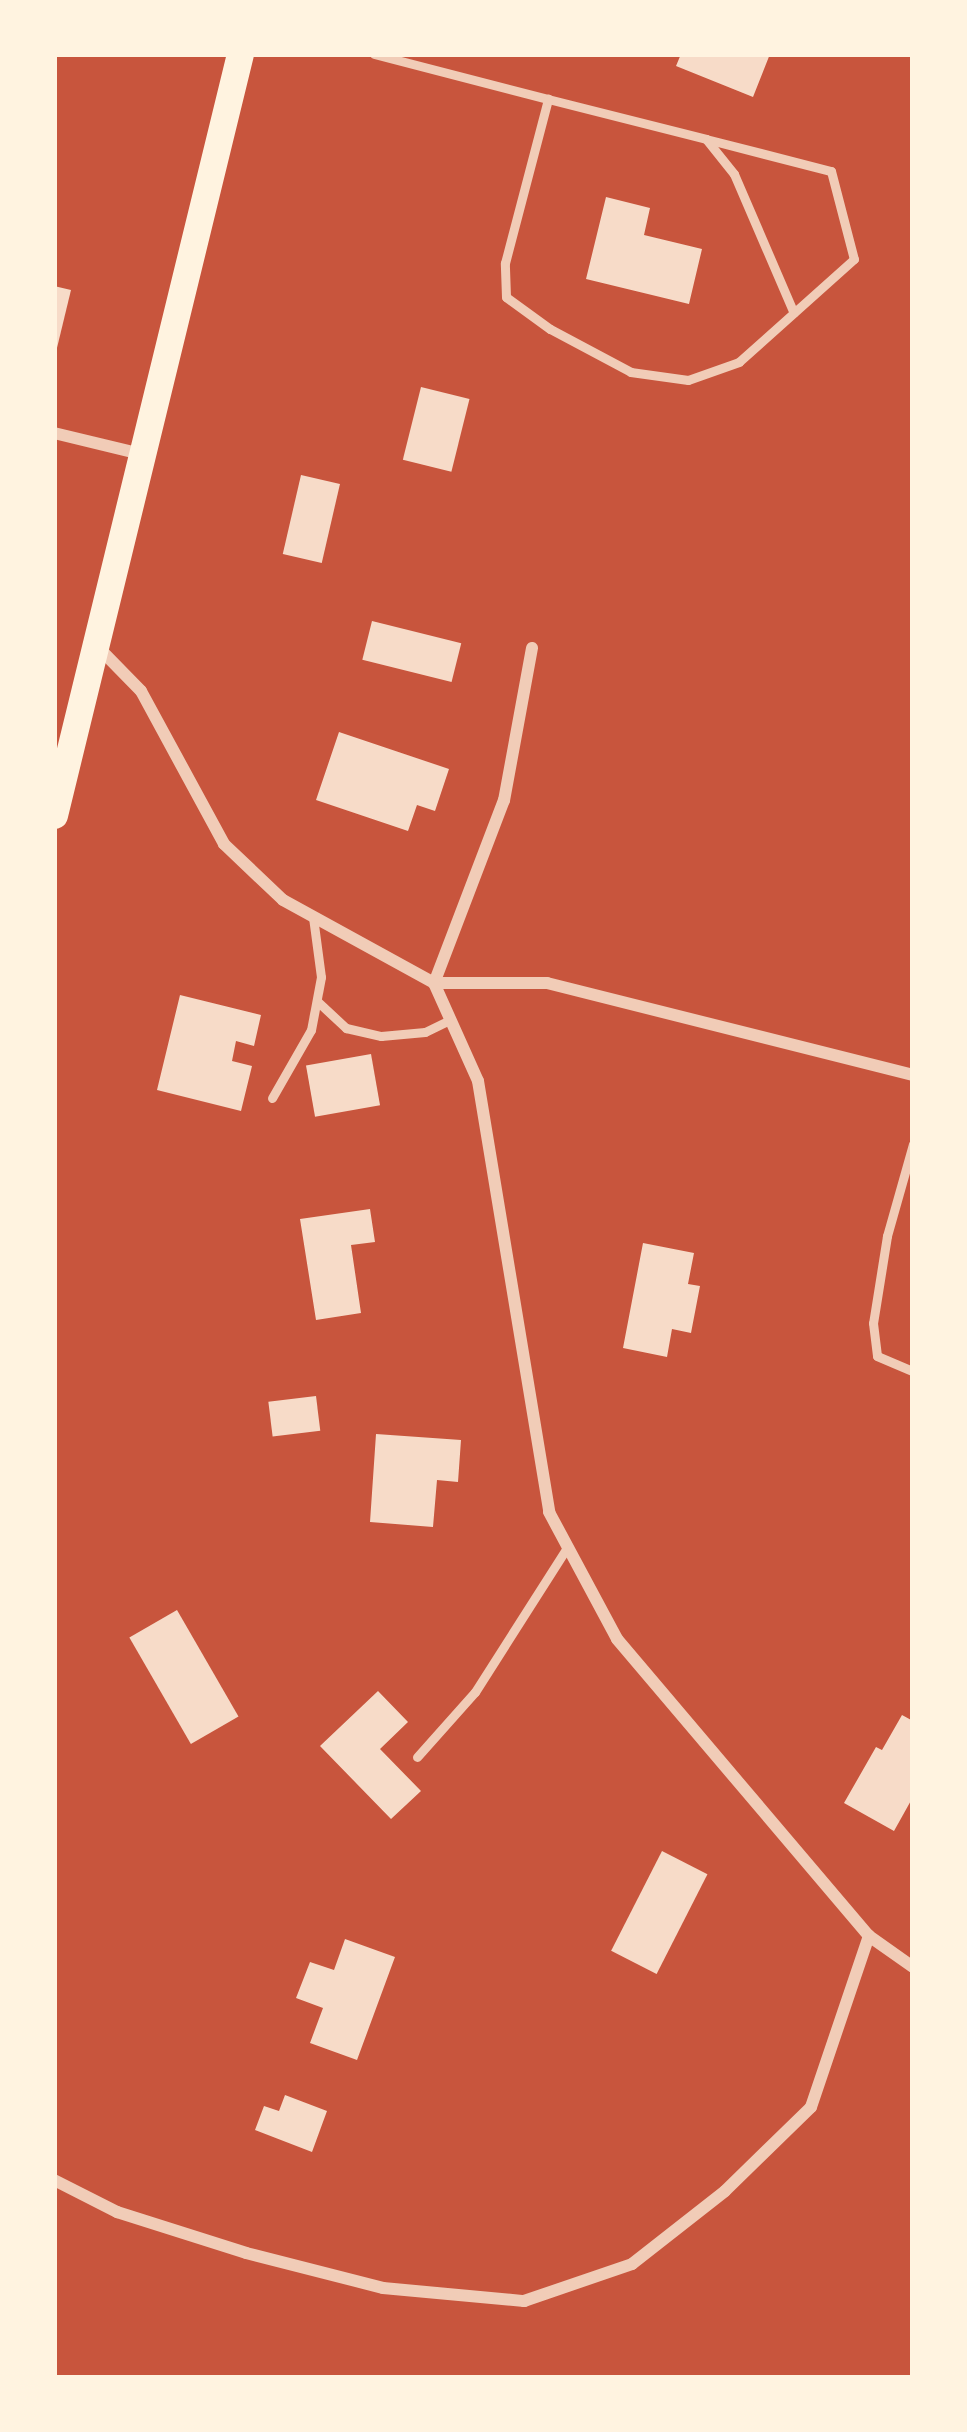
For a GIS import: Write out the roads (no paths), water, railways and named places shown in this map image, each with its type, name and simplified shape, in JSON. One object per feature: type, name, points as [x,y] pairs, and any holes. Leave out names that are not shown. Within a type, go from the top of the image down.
[{"type":"main road","points":[[54,815],[58,782],[240,54]]},
{"type":"street","points":[[54,433],[142,454]]},
{"type":"street","points":[[96,644],[141,691],[224,844],[283,900],[434,983],[547,983],[913,1075]]},
{"type":"street","points":[[532,648],[504,800],[434,983],[478,1082],[549,1512],[617,1639],[869,1936],[913,1966]]},
{"type":"street","points":[[54,2180],[117,2212],[268,2259],[383,2288],[524,2301],[632,2264],[725,2192],[811,2107],[869,1936]]},
{"type":"lane","points":[[374,54],[548,98],[831,171],[854,259],[739,362],[688,380],[631,372],[550,329],[506,297],[505,263],[548,98]]},
{"type":"lane","points":[[706,139],[734,174],[794,313]]},
{"type":"lane","points":[[272,1098],[310,1030],[317,1001],[321,977],[313,917]]},
{"type":"lane","points":[[317,1001],[346,1028],[381,1036],[425,1032],[450,1020]]},
{"type":"lane","points":[[913,1144],[887,1236],[873,1323],[878,1356],[913,1371]]},
{"type":"lane","points":[[417,1757],[475,1692],[568,1546]]}]
